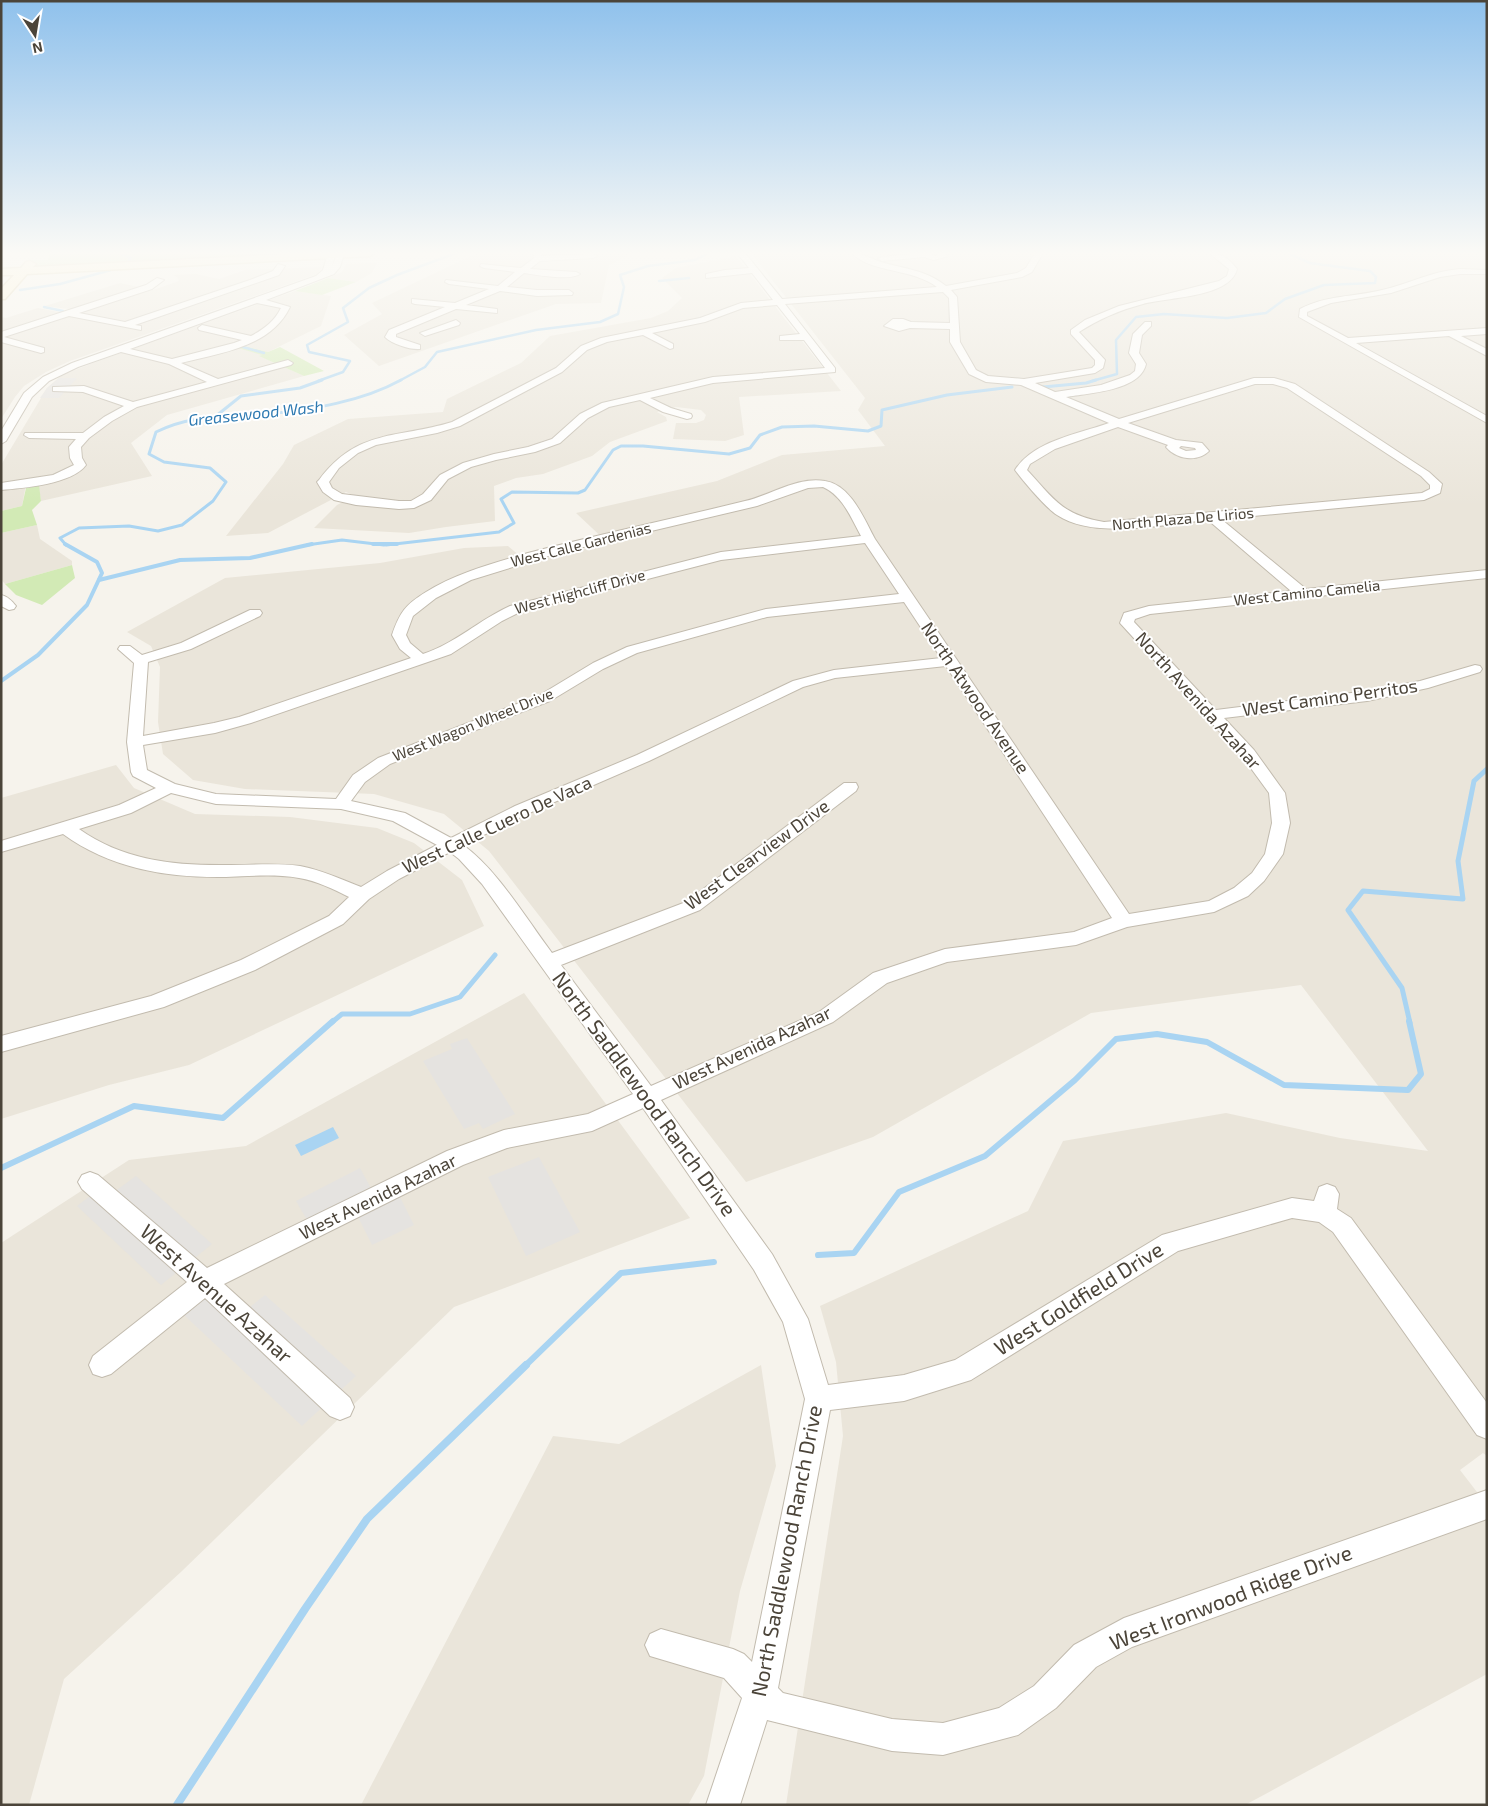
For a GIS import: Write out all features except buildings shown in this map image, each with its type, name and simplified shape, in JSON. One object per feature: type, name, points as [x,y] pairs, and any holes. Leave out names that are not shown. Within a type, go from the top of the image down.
[{"type":"street","points":[[1,441],[28,396],[46,379],[75,365],[151,337]]},
{"type":"street","points":[[244,337],[252,339]]},
{"type":"street","points":[[172,362],[256,337]]},
{"type":"street","points":[[390,337],[417,347]]},
{"type":"street","points":[[618,337],[604,340],[584,348],[560,369],[456,424],[437,430],[373,442],[360,448],[335,466],[323,482],[327,490],[338,497],[364,502],[416,505],[427,497],[444,477],[467,465],[494,457],[531,450],[556,440],[584,416],[606,405],[713,380],[832,370],[806,337]]},
{"type":"street","points":[[654,337],[670,346]]},
{"type":"street","points":[[783,338],[800,337]]},
{"type":"street","points":[[955,337],[955,342],[972,372],[986,379],[1023,382],[1095,370],[1100,366],[1100,360],[1079,337]]},
{"type":"street","points":[[1056,395],[1111,386],[1130,380],[1139,372],[1140,364],[1134,353],[1137,337]]},
{"type":"street","points":[[1340,337],[1487,420]]},
{"type":"street","points":[[1347,341],[1401,337]]},
{"type":"street","points":[[1456,337],[1487,353]]},
{"type":"street","points":[[1,339],[41,350]]},
{"type":"street","points":[[120,349],[172,362],[216,382]]},
{"type":"street","points":[[1,487],[80,471],[75,448],[85,436],[108,419],[133,405],[288,363]]},
{"type":"street","points":[[560,369],[576,370]]},
{"type":"street","name":"North Plaza De Lirios","points":[[1254,381],[1274,381],[1291,386],[1425,474],[1436,484],[1436,491],[1424,496],[1104,526],[1080,522],[1060,512],[1022,470],[1026,462],[1051,447],[1118,423],[1254,381]]},
{"type":"street","points":[[1023,382],[1118,423],[1176,444]]},
{"type":"street","points":[[58,388],[84,389],[133,405]]},
{"type":"street","points":[[639,396],[667,410],[687,416]]},
{"type":"street","points":[[1,415],[18,413]]},
{"type":"street","points":[[29,435],[85,436]]},
{"type":"street","name":"North Atwood Avenue","points":[[819,480],[841,493],[869,539],[909,596],[1124,921]]},
{"type":"street","name":"West Calle Gardenias","points":[[421,659],[407,649],[402,642],[399,636],[400,625],[408,613],[426,598],[460,580],[548,551],[753,503],[819,480]]},
{"type":"street","points":[[1212,517],[1302,593]]},
{"type":"street","name":"West Highcliff Drive","points":[[135,742],[215,728],[245,720],[421,659],[460,644],[488,622],[514,608],[722,556],[869,539]]},
{"type":"street","name":"West Camino Camelia","points":[[1126,615],[1148,610],[1487,574]]},
{"type":"street","name":"West Wagon Wheel Drive","points":[[341,804],[353,783],[372,767],[384,760],[544,698],[598,666],[632,650],[766,613],[909,596]]},
{"type":"street","points":[[125,649],[139,660],[186,646],[255,614]]},
{"type":"street","name":"North Avenida Azahar","points":[[1126,615],[1127,623],[1130,627],[1248,753],[1276,793],[1281,823],[1274,854],[1258,877],[1241,892],[1214,906]]},
{"type":"street","name":"North Saddlewood Ranch Drive","points":[[139,660],[141,661],[135,742],[139,772],[170,788],[216,799],[341,804],[399,817],[465,854],[488,880],[647,1097],[763,1262],[795,1319],[819,1399],[765,1678],[723,1805]]},
{"type":"street","name":"West Calle Cuero De Vaca","points":[[1,1044],[157,1002],[248,964],[336,920],[362,895],[392,875],[521,810],[643,758],[798,684],[834,674],[951,661]]},
{"type":"street","name":"West Camino Perritos","points":[[1213,715],[1367,696],[1423,685],[1475,669]]},
{"type":"street","name":"West Clearview Drive","points":[[549,962],[693,906],[850,787]]},
{"type":"street","points":[[1,846],[125,810],[170,788]]},
{"type":"street","points":[[67,828],[81,840],[109,855],[144,865],[192,870],[291,871],[324,878],[362,895]]},
{"type":"street","name":"West Avenida Azahar","points":[[102,1365],[213,1277],[455,1158],[504,1139],[592,1122],[826,1017],[880,978],[945,956],[1076,938],[1124,921],[1214,906]]},
{"type":"street","name":"West Avenue Azahar","points":[[90,1182],[206,1283],[340,1407]]},
{"type":"street","name":"West Goldfield Drive","points":[[819,1399],[904,1388],[962,1371],[1171,1242],[1292,1208],[1330,1210],[1354,1238],[1487,1426]]},
{"type":"street","name":"West Ironwood Ridge Drive","points":[[661,1646],[733,1665],[774,1707],[892,1736],[943,1739],[1006,1724],[1045,1697],[1085,1656],[1124,1634],[1487,1504]]},
{"type":"shaded area","points":[[1,337],[137,337],[70,361],[46,372],[24,386],[1,419]]},
{"type":"shaded area","points":[[165,337],[298,337],[268,352],[244,346],[263,355],[260,356],[304,376],[167,415],[131,443],[152,476],[41,501],[37,477],[27,479],[22,506],[1,511],[1,465],[47,388],[62,375]]},
{"type":"shaded area","points":[[347,337],[461,337],[379,366]]},
{"type":"shaded area","points":[[549,337],[799,337],[841,391],[739,397],[744,435],[725,441],[673,439],[676,423],[696,423],[704,420],[706,415],[701,410],[676,407],[657,412],[666,417],[667,421],[610,442],[592,456],[543,474],[516,478],[494,486],[495,521],[409,533],[314,528],[337,505],[355,496],[346,492],[268,533],[226,536],[283,464],[294,445],[348,419],[443,412],[447,399],[521,363]]},
{"type":"shaded area","points":[[817,337],[1487,337],[1487,1456],[1483,1453],[1460,1470],[1487,1505],[1487,1674],[1245,1805],[786,1805],[843,1436],[836,1362],[820,1306],[1028,1211],[1063,1141],[1226,1113],[1340,1138],[1428,1151],[1301,985],[1091,1013],[873,1137],[746,1182],[489,851],[444,814],[374,794],[245,789],[193,780],[163,754],[158,722],[160,667],[151,646],[127,632],[225,578],[380,563],[464,548],[508,546],[527,562],[608,543],[576,513],[717,481],[782,455],[885,446],[858,410],[865,398]]},
{"type":"shaded area","points":[[59,378],[77,378],[59,398],[40,398],[47,388]]},
{"type":"shaded area","points":[[37,525],[40,539],[72,561],[72,565],[5,584],[1,579],[1,533]]},
{"type":"shaded area","points":[[116,765],[134,788],[195,814],[290,817],[377,828],[414,843],[462,880],[484,926],[189,1065],[109,1085],[1,1119],[1,798]]},
{"type":"shaded area","points":[[524,993],[690,1218],[454,1307],[182,1571],[64,1679],[29,1805],[1,1805],[1,1243],[129,1160],[246,1146]]},
{"type":"shaded area","points":[[467,1038],[515,1114],[483,1129],[479,1123],[464,1129],[423,1061],[452,1049],[450,1044]]},
{"type":"shaded area","points":[[539,1157],[580,1232],[526,1256],[488,1177]]},
{"type":"shaded area","points":[[360,1168],[380,1205],[399,1195],[414,1225],[372,1245],[356,1213],[314,1232],[296,1201]]},
{"type":"shaded area","points":[[136,1176],[212,1244],[161,1285],[77,1206],[94,1193],[103,1200]]},
{"type":"shaded area","points":[[223,1282],[250,1307],[265,1295],[356,1376],[302,1426],[183,1314]]},
{"type":"shaded area","points":[[761,1365],[776,1466],[740,1591],[704,1776],[688,1805],[361,1805],[553,1436],[619,1444]]},
{"type":"green space","points":[[244,346],[268,352],[280,347],[324,371],[304,376],[259,356],[262,355],[238,348]]},
{"type":"green space","points":[[39,485],[41,501],[32,510],[37,525],[1,533],[1,511],[22,506],[26,488]]},
{"type":"green space","points":[[72,565],[75,578],[42,605],[16,595],[5,584]]},
{"type":"water","points":[[333,1127],[339,1138],[301,1156],[295,1145]]},
{"type":"waterway","points":[[318,381],[343,372],[350,361],[309,352],[307,345],[321,337]]},
{"type":"waterway","name":"Greasewood Wash","points":[[399,381],[425,367],[437,352],[503,337]]},
{"type":"waterway","points":[[1092,381],[1117,374],[1116,340],[1118,337]]},
{"type":"waterway","points":[[243,347],[264,353]]},
{"type":"waterway","points":[[216,416],[241,396],[300,388],[322,380]]},
{"type":"waterway","name":"Greasewood Wash","points":[[65,544],[60,538],[79,528],[129,526],[158,531],[182,525],[213,501],[226,482],[210,468],[164,462],[149,454],[156,432],[170,426],[198,419],[268,414],[336,403],[370,394],[401,380]]},
{"type":"waterway","points":[[1043,387],[1086,383],[1096,380]]},
{"type":"waterway","points":[[395,544],[499,532],[514,523],[501,499],[512,492],[578,493],[585,490],[613,450],[621,446],[643,446],[729,454],[750,448],[760,435],[782,427],[814,426],[868,431],[881,426],[882,410],[947,395],[1012,387]]},
{"type":"waterway","points":[[309,545],[342,540],[376,544]]},
{"type":"waterway","name":"Greasewood Wash","points":[[1,681],[38,655],[87,605],[102,573],[97,562],[65,544]]},
{"type":"waterway","points":[[376,544],[395,544]]},
{"type":"waterway","points":[[376,544],[384,545]]},
{"type":"waterway","points":[[386,545],[395,544]]},
{"type":"waterway","points":[[99,580],[180,560],[250,558],[309,545]]},
{"type":"waterway","points":[[1410,1023],[1402,988],[1348,910],[1363,891],[1463,899],[1458,861],[1474,781],[1487,769]]},
{"type":"waterway","points":[[331,1023],[342,1014],[410,1014],[460,997],[495,955]]},
{"type":"waterway","points":[[1,1168],[134,1106],[223,1118],[333,1021]]},
{"type":"waterway","points":[[818,1255],[854,1253],[899,1192],[985,1156],[1075,1080],[1116,1039],[1157,1034],[1207,1042],[1284,1085],[1408,1090],[1421,1074],[1409,1021]]},
{"type":"waterway","points":[[525,1366],[621,1273],[714,1262]]},
{"type":"waterway","points":[[177,1805],[305,1609],[367,1519],[526,1365]]}]
